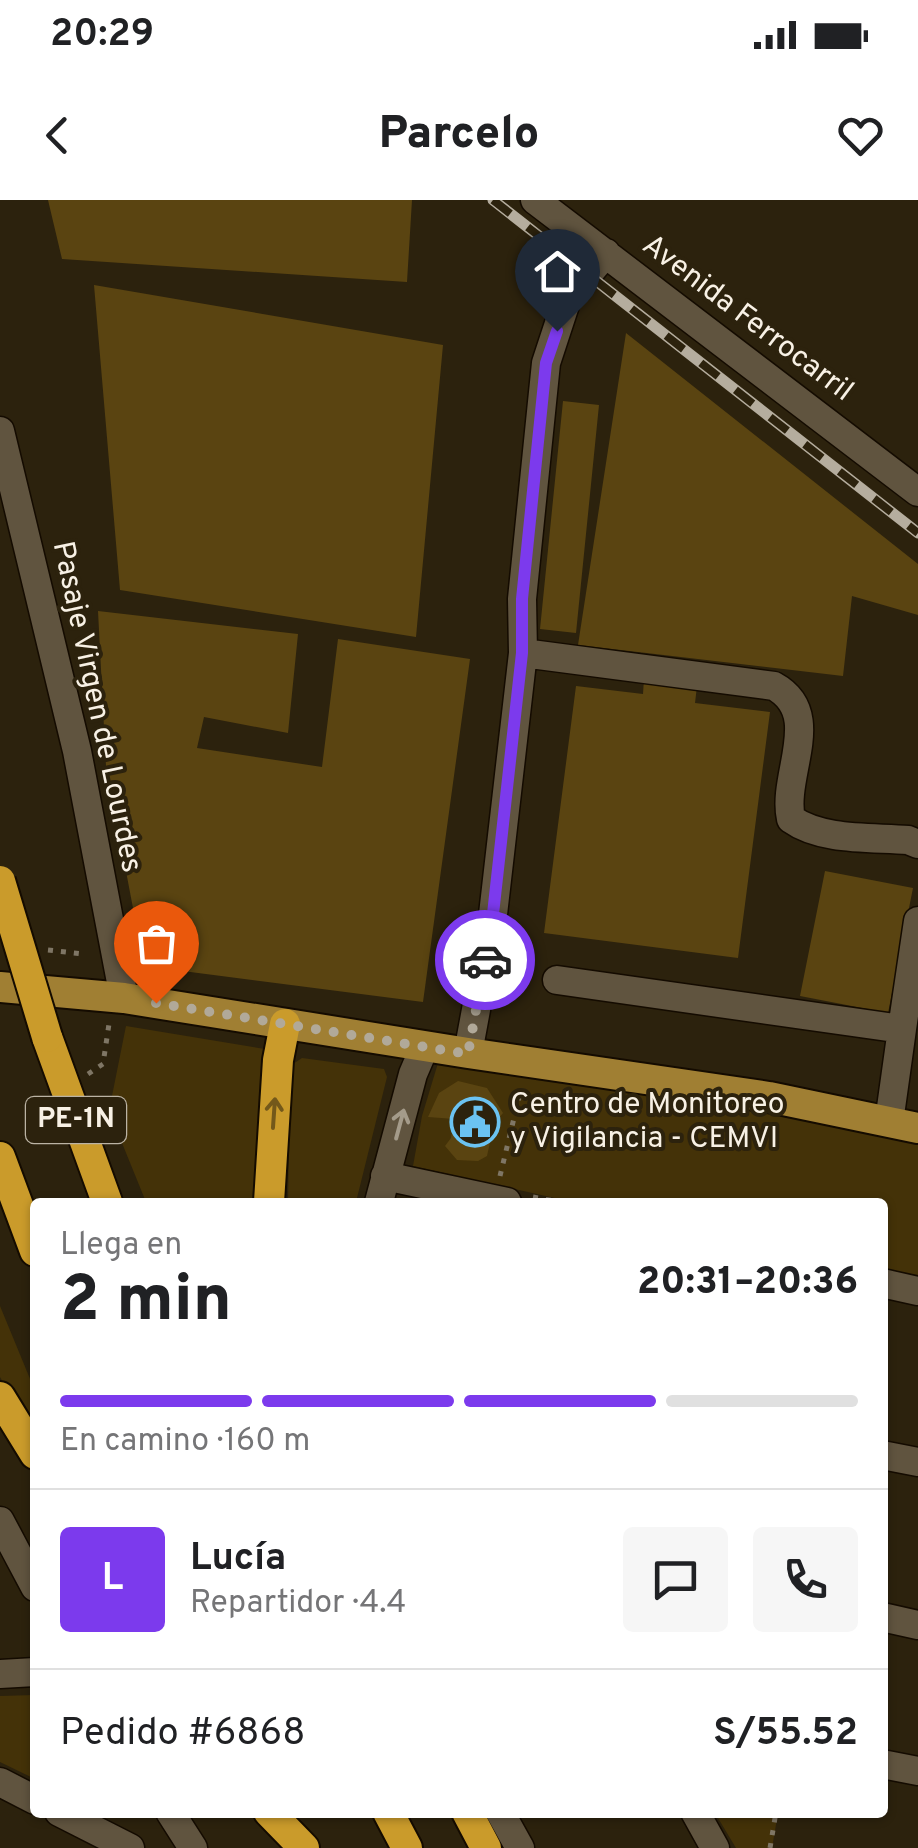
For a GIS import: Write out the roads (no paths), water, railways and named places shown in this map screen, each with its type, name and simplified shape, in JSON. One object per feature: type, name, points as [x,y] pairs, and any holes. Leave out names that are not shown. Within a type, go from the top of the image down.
[{"type":"highway","name":"PE-1N","points":[[0,882],[47,1038],[106,1198]]},
{"type":"highway","points":[[269,1198],[278,1060],[285,1024]]},
{"type":"highway","name":"PE-1N","points":[[0,1157],[30,1238]]},
{"type":"highway","points":[[0,1397],[30,1446]]},
{"type":"highway","points":[[276,1818],[304,1848]]},
{"type":"highway","points":[[298,1818],[314,1848]]},
{"type":"highway","points":[[391,1818],[408,1848]]},
{"type":"highway","points":[[469,1818],[486,1848]]},
{"type":"main road","points":[[0,987],[285,1024],[769,1097],[904,1125]]},
{"type":"street","name":"Avenida Ferrocarril","points":[[535,200],[918,492]]},
{"type":"street","points":[[468,1054],[492,923],[522,653],[522,599],[546,363],[568,299],[606,252]]},
{"type":"street","name":"Pasaje Virgen de Lourdes","points":[[0,431],[77,751],[118,1004]]},
{"type":"street","points":[[522,653],[774,686],[789,694],[798,713],[799,734],[788,804],[791,819],[820,832],[918,844]]},
{"type":"street","points":[[904,1125],[902,1029],[918,921]]},
{"type":"street","points":[[557,980],[902,1029]]},
{"type":"street","points":[[425,1046],[382,1189],[502,1196]]},
{"type":"street","points":[[888,1284],[918,1291]]},
{"type":"street","points":[[888,1456],[918,1462]]},
{"type":"street","points":[[1,1526],[30,1577]]},
{"type":"street","points":[[888,1618],[918,1625]]},
{"type":"street","points":[[0,1674],[30,1672]]},
{"type":"street","points":[[888,1765],[918,1771]]},
{"type":"street","points":[[0,1782],[30,1797]]},
{"type":"street","points":[[174,1818],[193,1848]]},
{"type":"street","points":[[503,1818],[520,1848]]},
{"type":"street","points":[[699,1818],[715,1848]]},
{"type":"street","points":[[79,1837],[130,1848]]},
{"type":"railway","points":[[493,200],[918,533]]},
{"type":"place","name":"Centro de Monitoreo y Vigilancia - CEMVI","points":[[475,1122]]}]
